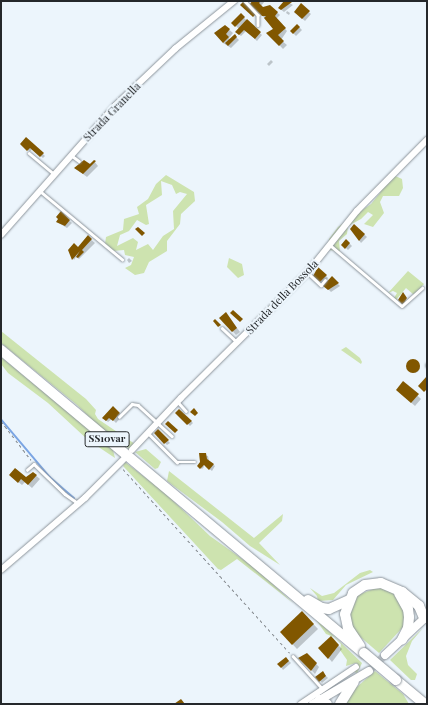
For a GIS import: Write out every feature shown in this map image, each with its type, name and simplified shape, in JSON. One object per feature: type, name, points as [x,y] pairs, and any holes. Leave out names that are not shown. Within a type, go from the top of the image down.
[{"type":"highway","name":"SS10var","points":[[1,350],[296,597],[356,644],[364,653],[425,704]]},
{"type":"highway","points":[[296,597],[303,597],[322,608],[329,609],[349,600],[359,588],[373,583],[395,588],[410,605],[426,617]]},
{"type":"highway","points":[[349,600],[346,621],[356,644]]},
{"type":"highway","points":[[410,605],[427,605]]},
{"type":"highway","points":[[402,640],[408,628],[410,605]]},
{"type":"highway","points":[[396,680],[414,704]]},
{"type":"highway","points":[[340,704],[354,682]]},
{"type":"street","name":"Strada Granella","points":[[1,235],[115,106],[175,49],[234,1]]},
{"type":"street","name":"Strada della Bossola","points":[[132,450],[308,272],[372,194],[427,140]]},
{"type":"street","points":[[1,570],[78,503],[126,457]]},
{"type":"street","points":[[384,655],[426,617]]},
{"type":"street","points":[[301,704],[322,688],[356,667]]},
{"type":"street","points":[[319,703],[354,682],[368,671]]},
{"type":"lane","points":[[245,1],[258,15],[258,25]]},
{"type":"lane","points":[[29,153],[54,174]]},
{"type":"lane","points":[[71,155],[78,161]]},
{"type":"lane","points":[[40,191],[122,259]]},
{"type":"lane","points":[[330,244],[402,306],[422,288]]},
{"type":"lane","points":[[308,272],[321,285],[326,280]]},
{"type":"lane","points":[[222,328],[238,343]]},
{"type":"lane","points":[[178,402],[186,411]]},
{"type":"lane","points":[[119,417],[132,404],[138,405],[172,436]]},
{"type":"lane","points":[[149,434],[178,462],[195,462]]},
{"type":"lane","points":[[27,470],[34,464],[78,503]]},
{"type":"lane","points":[[293,656],[322,688]]},
{"type":"path","points":[[1,421],[34,464]]},
{"type":"path","points":[[118,464],[293,656]]},
{"type":"green space","points":[[391,174],[402,179],[403,188],[399,196],[383,196],[380,202],[384,213],[373,227],[364,224],[373,215],[368,212],[361,219],[348,226],[347,234],[339,241],[340,251],[328,250],[329,239],[338,227],[371,204],[380,193],[387,176]]},
{"type":"green space","points":[[166,175],[194,192],[195,201],[181,214],[180,224],[167,241],[167,251],[149,262],[144,273],[135,275],[125,268],[131,265],[134,257],[125,255],[124,250],[113,251],[105,244],[106,237],[123,230],[124,219],[139,214],[137,207],[148,199],[156,184]],"holes":[[[161,181],[172,185],[176,194],[180,192],[187,194],[173,211],[174,229],[163,236],[153,250],[148,244],[136,250],[138,242],[133,238],[117,246],[120,235],[129,231],[137,220],[146,225],[149,224],[146,205],[162,195]]]},
{"type":"green space","points":[[229,258],[242,264],[244,275],[238,278],[227,267]]},
{"type":"green space","points":[[408,271],[424,284],[414,295],[406,288],[396,300],[394,298],[397,293],[393,291],[388,293]]},
{"type":"green space","points":[[1,331],[86,399],[96,410],[95,414],[98,419],[135,444],[129,449],[96,424],[77,405],[1,343]]},
{"type":"green space","points":[[346,347],[360,358],[362,362],[361,364],[341,350]]},
{"type":"green space","points":[[1,357],[107,444],[113,450],[115,458],[88,440],[48,403],[8,373],[1,364]]},
{"type":"green space","points":[[146,449],[161,462],[158,468],[155,469],[135,452]]},
{"type":"green space","points":[[125,462],[164,492],[210,536],[259,571],[293,603],[237,559],[221,570],[218,569],[123,466]]},
{"type":"green space","points":[[169,471],[254,538],[283,514],[282,521],[259,543],[280,565],[250,546],[222,522],[167,481]]},
{"type":"green space","points":[[370,570],[373,572],[346,585],[333,600],[318,601],[317,596],[310,588],[322,596],[334,593],[360,573]]},
{"type":"green space","points":[[378,587],[391,590],[405,606],[404,626],[379,653],[358,635],[351,624],[350,615],[358,595]]},
{"type":"green space","points":[[314,617],[362,663],[357,673],[354,672],[358,666],[356,663],[346,666],[347,660],[340,650],[341,644],[334,637],[326,634]]},
{"type":"green space","points":[[423,628],[412,641],[406,656],[408,665],[417,674],[415,680],[411,680],[390,660]]},
{"type":"green space","points":[[375,671],[403,694],[409,704],[343,704],[349,694]]},
{"type":"building","points":[[252,1],[261,1],[259,3],[263,7],[270,5],[278,12],[275,16],[286,28],[278,35],[284,41],[279,46],[266,33],[273,29],[264,18],[266,16],[262,16],[250,4]]},
{"type":"building","points":[[284,1],[292,2],[281,10],[278,8]]},
{"type":"building","points":[[243,2],[256,14],[253,17],[240,5]]},
{"type":"building","points":[[301,3],[310,11],[302,19],[294,12]]},
{"type":"building","points":[[241,13],[245,17],[235,27],[231,23]]},
{"type":"building","points":[[247,19],[261,32],[255,39],[244,30],[239,35],[235,32]]},
{"type":"building","points":[[297,24],[300,27],[293,34],[290,31]]},
{"type":"building","points":[[225,25],[230,29],[226,34],[229,37],[223,43],[214,33]]},
{"type":"building","points":[[235,34],[237,37],[228,46],[225,43]]},
{"type":"building","points":[[26,137],[44,153],[40,157],[30,148],[27,151],[20,144]]},
{"type":"building","points":[[84,160],[90,164],[94,160],[96,161],[83,174],[74,168]]},
{"type":"building","points":[[61,211],[70,220],[65,226],[56,222],[58,219],[56,217]]},
{"type":"building","points":[[354,224],[365,234],[359,241],[350,229]]},
{"type":"building","points":[[138,227],[145,233],[142,236],[135,229]]},
{"type":"building","points":[[88,235],[92,239],[82,250],[84,252],[78,258],[76,257],[80,251],[72,260],[68,250],[74,243],[78,247]]},
{"type":"building","points":[[346,239],[350,243],[345,249],[341,245]]},
{"type":"building","points":[[318,267],[327,275],[320,282],[313,276]]},
{"type":"building","points":[[332,276],[339,283],[328,290],[323,286]]},
{"type":"building","points":[[403,292],[407,298],[403,305],[398,300]]},
{"type":"building","points":[[233,310],[243,319],[240,322],[230,313]]},
{"type":"building","points":[[226,312],[237,328],[232,332],[219,318]]},
{"type":"building","points":[[215,319],[221,325],[218,327],[213,321]]},
{"type":"building","points":[[413,359],[418,361],[420,366],[418,371],[413,373],[408,371],[406,366],[408,361]]},
{"type":"building","points":[[427,376],[427,389],[424,392],[418,386]]},
{"type":"building","points":[[403,381],[419,394],[411,403],[396,390]]},
{"type":"building","points":[[113,406],[120,413],[113,421],[109,418],[106,421],[102,418]]},
{"type":"building","points":[[194,408],[198,413],[195,416],[190,412]]},
{"type":"building","points":[[179,409],[192,421],[187,425],[175,413]]},
{"type":"building","points":[[168,421],[178,430],[175,433],[165,424]]},
{"type":"building","points":[[158,429],[169,440],[164,444],[154,433]]},
{"type":"building","points":[[199,453],[206,453],[207,459],[214,464],[209,470],[204,465],[200,469],[197,466],[200,462]]},
{"type":"building","points":[[15,468],[26,477],[33,472],[37,475],[28,485],[21,479],[18,483],[9,475]]},
{"type":"building","points":[[302,611],[314,624],[292,645],[280,632]]},
{"type":"building","points":[[331,636],[339,645],[328,659],[318,648]]},
{"type":"building","points":[[307,653],[317,663],[311,671],[298,658]]},
{"type":"building","points":[[286,657],[289,661],[281,668],[277,664]]},
{"type":"building","points":[[323,671],[326,676],[319,682],[315,677]]},
{"type":"building","points":[[181,699],[185,704],[174,704]]},
{"type":"waterway","points":[[1,419],[50,477],[74,498]]},
{"type":"tunnel","points":[[369,671],[385,655]]}]
